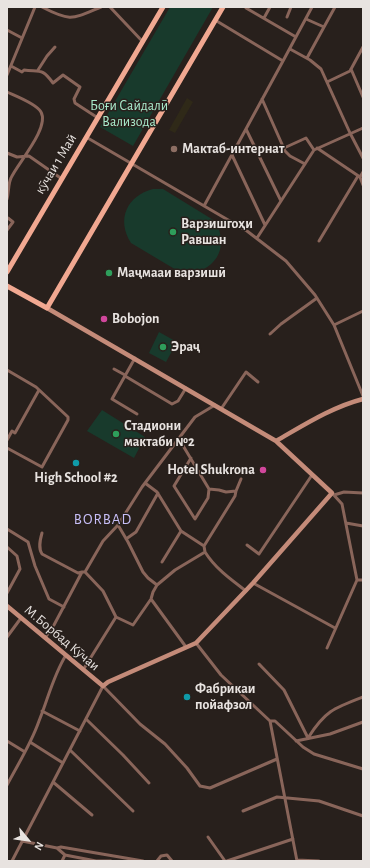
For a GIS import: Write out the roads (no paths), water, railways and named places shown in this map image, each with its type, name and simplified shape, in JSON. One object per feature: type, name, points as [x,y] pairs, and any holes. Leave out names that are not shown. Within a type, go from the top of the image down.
[{"type":"main road","name":"кӯчаи 1 Май","points":[[7,272],[163,7]]},
{"type":"main road","points":[[7,286],[47,308],[223,7]]},
{"type":"street","points":[[7,75],[35,7]]},
{"type":"street","points":[[42,7],[59,16],[68,18],[75,17],[101,7]]},
{"type":"street","points":[[110,7],[143,42]]},
{"type":"street","points":[[264,18],[270,7]]},
{"type":"street","points":[[286,17],[292,7]]},
{"type":"street","points":[[204,206],[312,7]]},
{"type":"street","points":[[307,58],[336,7]]},
{"type":"street","points":[[246,8],[296,37]]},
{"type":"street","points":[[306,19],[324,27]]},
{"type":"street","points":[[215,20],[283,61]]},
{"type":"street","points":[[7,30],[22,38]]},
{"type":"street","points":[[38,70],[55,47]]},
{"type":"street","points":[[327,82],[350,69],[363,47]]},
{"type":"street","points":[[290,48],[307,58],[321,69],[363,158]]},
{"type":"street","points":[[11,66],[22,72],[24,70],[38,70],[46,73],[53,83],[63,75],[73,81],[80,88],[74,99],[75,103],[98,118]]},
{"type":"street","points":[[350,69],[363,97]]},
{"type":"street","points":[[7,92],[39,108],[43,118],[39,132],[26,156],[10,179],[7,199]]},
{"type":"street","points":[[262,99],[284,148],[288,154],[305,164]]},
{"type":"street","points":[[257,238],[314,150],[363,128]]},
{"type":"street","points":[[246,129],[281,201]]},
{"type":"street","points":[[86,137],[257,238],[286,261],[317,298],[334,325],[363,397],[310,421],[276,441]]},
{"type":"street","points":[[284,148],[306,138],[314,150]]},
{"type":"street","points":[[317,148],[359,177],[363,185]]},
{"type":"street","points":[[7,153],[17,157],[29,156],[62,179]]},
{"type":"street","points":[[232,155],[265,225]]},
{"type":"street","points":[[319,241],[363,172]]},
{"type":"street","points":[[7,230],[13,222],[8,218]]},
{"type":"street","points":[[270,334],[281,324],[317,298]]},
{"type":"street","points":[[47,308],[276,441],[342,504],[357,580],[327,648]]},
{"type":"street","points":[[334,325],[363,311]]},
{"type":"street","points":[[135,358],[112,399],[137,414]]},
{"type":"street","points":[[114,369],[172,404],[178,401],[186,388]]},
{"type":"street","points":[[7,370],[36,387],[68,417],[68,420],[42,467],[7,448]]},
{"type":"street","points":[[221,409],[246,372],[258,382]]},
{"type":"street","points":[[358,384],[363,381]]},
{"type":"street","points":[[7,440],[12,431],[15,432],[39,390]]},
{"type":"street","points":[[45,638],[103,541],[118,525],[145,483],[195,418],[215,405]]},
{"type":"street","points":[[179,439],[209,489],[208,498],[195,519],[174,486],[190,458]]},
{"type":"street","points":[[247,545],[259,554],[312,475]]},
{"type":"street","points":[[241,479],[235,496],[204,546],[205,552],[211,562],[246,591]]},
{"type":"street","points":[[145,483],[158,493],[180,531],[204,546]]},
{"type":"street","points":[[209,489],[226,492],[236,491]]},
{"type":"street","points":[[12,861],[103,686],[108,682],[196,643],[246,591],[333,494],[344,492],[363,493]]},
{"type":"street","points":[[126,538],[136,532],[158,493]]},
{"type":"street","points":[[346,523],[363,526]]},
{"type":"street","points":[[118,525],[143,572],[148,578],[157,584]]},
{"type":"street","points":[[7,529],[28,542],[49,599],[64,607]]},
{"type":"street","points":[[162,562],[180,531]]},
{"type":"street","points":[[40,552],[40,540],[42,533]]},
{"type":"street","points":[[7,547],[17,556],[20,569],[7,593]]},
{"type":"street","points":[[40,552],[71,570],[78,573],[84,572]]},
{"type":"street","points":[[32,555],[40,552]]},
{"type":"street","points":[[84,572],[103,591],[116,617],[133,625],[151,599],[157,584],[175,570],[205,552]]},
{"type":"street","points":[[357,580],[363,580]]},
{"type":"street","points":[[253,583],[335,628]]},
{"type":"street","points":[[151,599],[186,647]]},
{"type":"street","name":"М.Борбад Кӯчаи","points":[[7,606],[103,686]]},
{"type":"street","points":[[83,670],[116,617]]},
{"type":"street","points":[[7,637],[21,618]]},
{"type":"street","points":[[196,643],[221,676],[270,721],[275,721],[303,747],[314,754],[363,769]]},
{"type":"street","points":[[7,785],[30,742],[50,688],[66,655]]},
{"type":"street","points":[[259,664],[284,690],[308,738]]},
{"type":"street","points":[[103,686],[140,724],[165,744],[187,768],[200,786],[210,788],[277,759]]},
{"type":"street","points":[[308,738],[318,723],[335,708],[363,697]]},
{"type":"street","points":[[42,711],[80,731]]},
{"type":"street","points":[[86,719],[149,783]]},
{"type":"street","points":[[270,721],[297,861],[319,861]]},
{"type":"street","points":[[296,741],[330,734],[363,722]]},
{"type":"street","points":[[7,741],[25,752]]},
{"type":"street","points":[[30,742],[63,762]]},
{"type":"street","points":[[70,750],[132,811]]},
{"type":"street","points":[[53,782],[92,815]]},
{"type":"street","points":[[243,811],[278,797],[319,801],[363,816]]},
{"type":"street","points":[[208,837],[226,861],[293,839]]},
{"type":"street","points":[[22,841],[143,861]]},
{"type":"street","points":[[57,848],[65,855],[111,861]]},
{"type":"street","points":[[62,861],[65,855]]},
{"type":"street","points":[[156,861],[161,856],[167,855],[172,861]]},
{"type":"place","name":"Мактаб-интернат","points":[[174,149]]},
{"type":"place","name":"Варзишгоҳи Равшан","points":[[173,232]]},
{"type":"place","name":"Маҷмааи варзишӣ","points":[[109,273]]},
{"type":"place","name":"Bobojon","points":[[104,319]]},
{"type":"place","name":"Эраҷ","points":[[163,347]]},
{"type":"place","name":"Стадиони мактаби №2","points":[[116,434]]},
{"type":"place","name":"High School #2","points":[[76,463]]},
{"type":"place","name":"Hotel Shukrona","points":[[263,470]]},
{"type":"place","name":"Фабрикаи пойафзол","points":[[187,697]]},
{"type":"district","name":"BORBAD","points":[[103,519]]},
{"type":"park label","name":"Боғи Сайдалӣ Вализода","points":[[129,114]]}]
